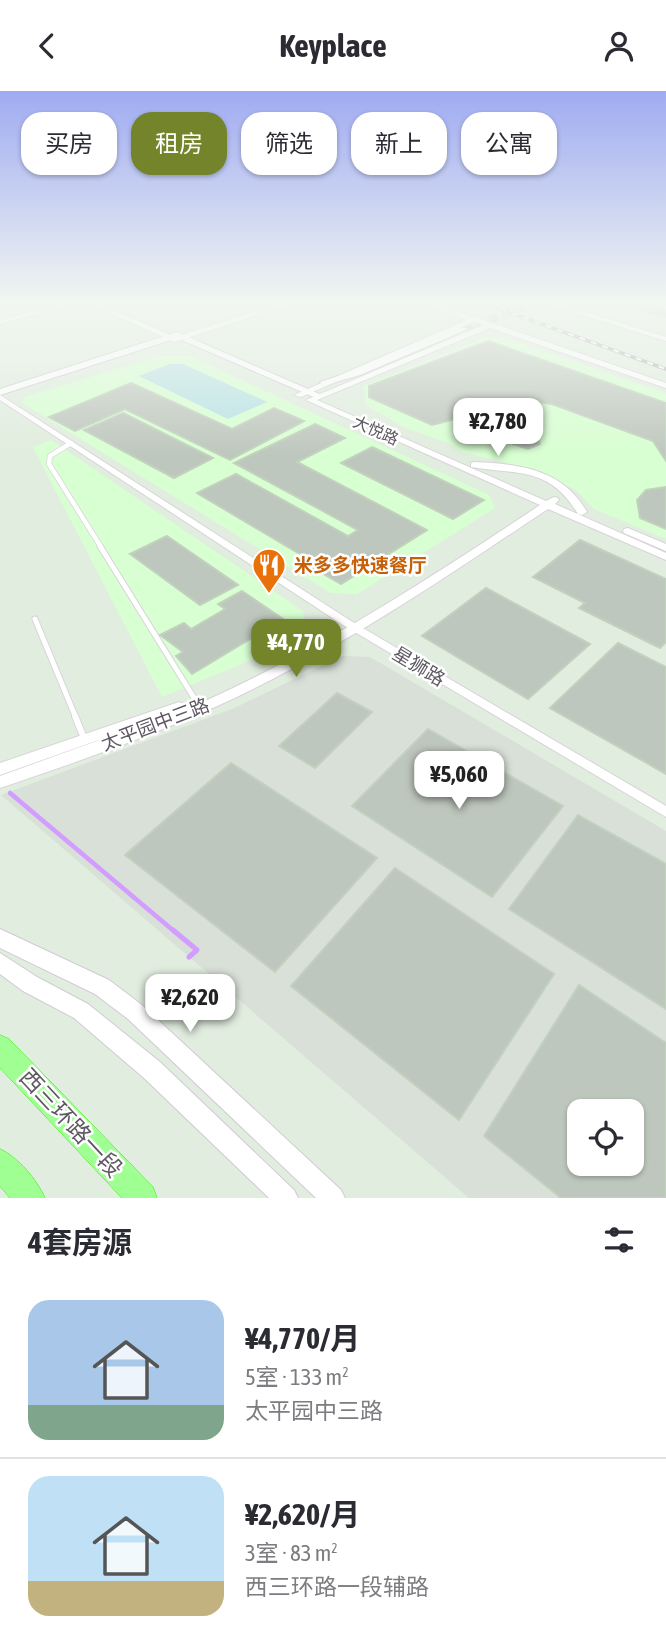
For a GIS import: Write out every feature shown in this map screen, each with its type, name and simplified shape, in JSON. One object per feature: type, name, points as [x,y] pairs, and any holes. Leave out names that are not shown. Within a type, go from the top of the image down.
[{"type":"highway","name":"西三环路一段","points":[[0,1048],[142,1198]]},
{"type":"highway","points":[[0,1164],[30,1198]]},
{"type":"main road","points":[[0,396],[132,353]]},
{"type":"main road","name":"大悦路","points":[[210,353],[308,395]]},
{"type":"main road","points":[[325,383],[407,353]]},
{"type":"main road","points":[[336,388],[357,373]]},
{"type":"main road","points":[[0,938],[102,987],[135,1012],[333,1198]]},
{"type":"main road","points":[[0,962],[30,984],[81,1011],[152,1070],[286,1198]]},
{"type":"street","points":[[308,395],[325,383],[404,353]]},
{"type":"street","points":[[308,395],[336,388],[413,353]]},
{"type":"street","points":[[574,353],[666,384]]},
{"type":"street","points":[[308,395],[474,465],[546,501],[582,512],[666,548]]},
{"type":"street","name":"大悦路","points":[[308,395],[666,557]]},
{"type":"street","name":"星狮路","points":[[0,396],[350,626],[666,812]]},
{"type":"street","points":[[474,465],[521,469],[544,477],[566,488],[578,500],[582,512]]},
{"type":"street","name":"太平园中三路","points":[[0,782],[209,705],[250,686],[350,626],[546,501]]},
{"type":"street","name":"太平园中三路","points":[[0,769],[196,701],[247,679],[350,626]]},
{"type":"lane","points":[[71,443],[50,456],[49,464],[196,701]]},
{"type":"lane","points":[[35,619],[83,739]]},
{"type":"shaded area","points":[[447,353],[549,353],[666,393],[666,539],[594,509],[576,490],[539,471],[462,452],[448,443],[403,427],[366,405],[363,386]]},
{"type":"shaded area","points":[[159,356],[191,356],[489,495],[495,508],[357,594],[331,593],[22,403],[25,397]]},
{"type":"shaded area","points":[[170,364],[183,364],[267,402],[228,419],[139,376]]},
{"type":"shaded area","points":[[51,440],[303,611],[306,628],[251,660],[162,697],[33,447]]},
{"type":"shaded area","points":[[342,656],[370,657],[666,831],[666,1198],[469,1198],[1,795],[232,709]]},
{"type":"building","points":[[457,353],[521,353],[666,403],[666,461],[653,441],[552,404],[494,400],[474,407],[471,415],[432,425],[369,397],[369,386]]},
{"type":"building","points":[[131,383],[232,429],[274,408],[304,421],[230,460],[125,409],[75,431],[49,417]]},
{"type":"building","points":[[123,413],[213,458],[174,478],[84,430]]},
{"type":"building","points":[[315,424],[345,438],[297,462],[427,530],[341,584],[303,562],[308,559],[197,493],[236,474],[348,536],[358,530],[234,463]]},
{"type":"building","points":[[526,435],[538,439],[540,444],[528,449],[513,444],[514,438]]},
{"type":"building","points":[[372,447],[484,500],[453,519],[341,463]]},
{"type":"building","points":[[666,487],[666,529],[640,518],[637,500],[646,490]]},
{"type":"building","points":[[167,536],[238,585],[200,605],[130,554]]},
{"type":"building","points":[[580,540],[666,579],[666,642],[660,648],[579,608],[585,603],[533,577]]},
{"type":"building","points":[[486,588],[590,644],[528,699],[422,636]]},
{"type":"building","points":[[242,591],[283,619],[192,674],[176,656],[183,652],[160,635],[184,623],[191,629],[225,609],[218,604]]},
{"type":"building","points":[[618,643],[666,667],[666,774],[550,708]]},
{"type":"building","points":[[337,693],[372,712],[315,768],[279,746]]},
{"type":"building","points":[[428,729],[563,806],[492,897],[352,806]]},
{"type":"building","points":[[231,763],[377,858],[275,972],[125,855]]},
{"type":"building","points":[[578,815],[666,864],[666,1009],[509,909]]},
{"type":"building","points":[[395,868],[554,974],[459,1120],[291,986]]},
{"type":"building","points":[[579,985],[666,1043],[666,1198],[561,1198],[484,1136]]},
{"type":"waterway","points":[[10,793],[175,932]]},
{"type":"waterway","points":[[173,930],[197,950],[189,957]]},
{"type":"railway","points":[[621,353],[666,369]]},
{"type":"place","name":"米多多快速餐厅","points":[[269,595]]}]
